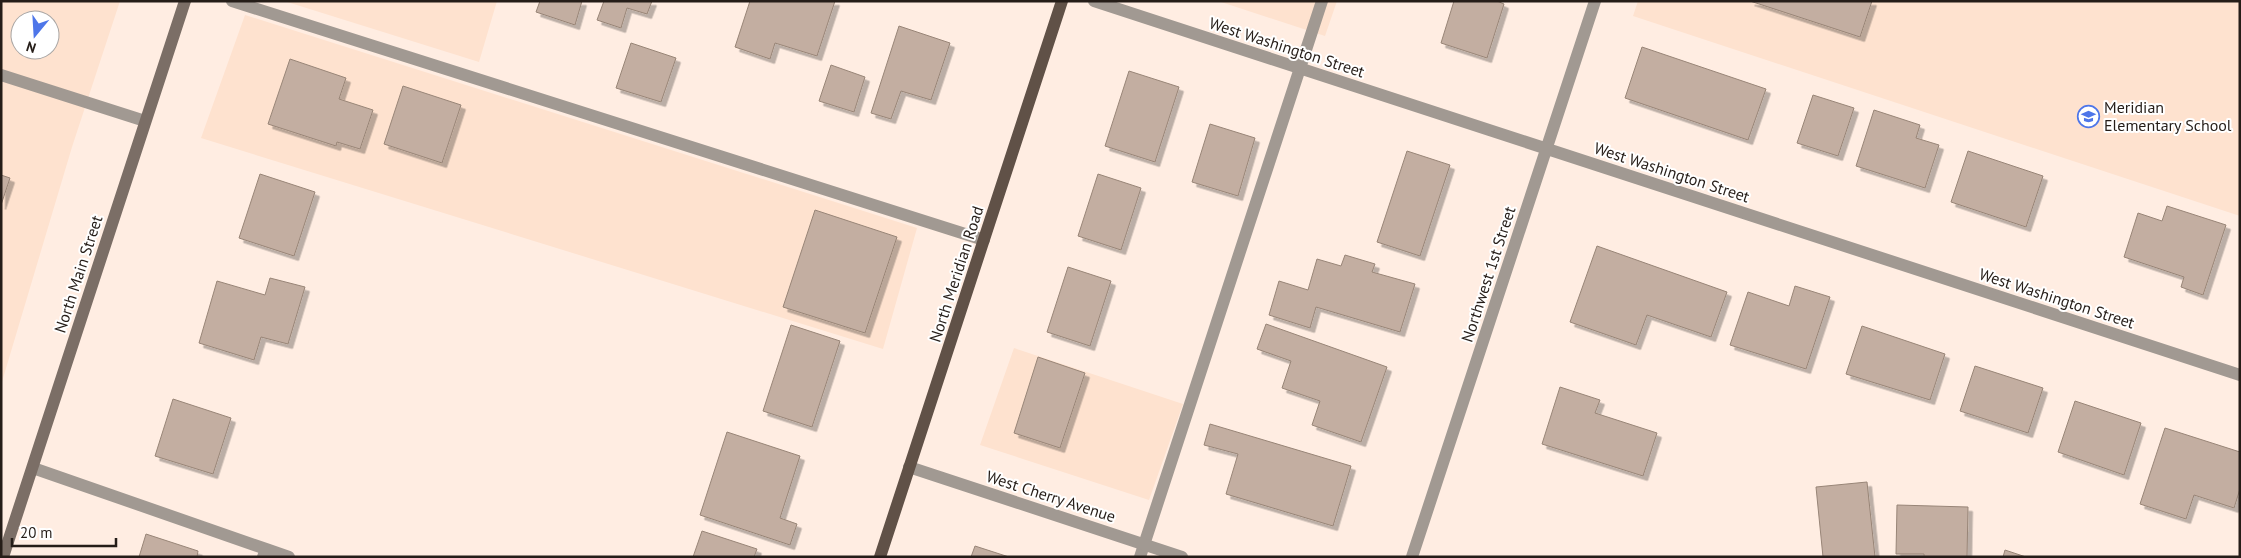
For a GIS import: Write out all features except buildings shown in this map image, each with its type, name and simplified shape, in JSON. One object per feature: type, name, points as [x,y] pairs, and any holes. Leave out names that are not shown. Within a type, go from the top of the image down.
[{"type":"main road","name":"North Meridian Road","points":[[880,557],[1062,1]]},
{"type":"street","name":"North Main Street","points":[[3,557],[185,1]]},
{"type":"street","points":[[232,1],[984,240]]},
{"type":"street","name":"West Washington Street","points":[[1094,1],[2240,375]]},
{"type":"street","points":[[1142,551],[1322,1]]},
{"type":"street","name":"Northwest 1st Street","points":[[1412,557],[1595,1]]},
{"type":"street","points":[[1,75],[145,121]]},
{"type":"street","name":"West Cherry Avenue","points":[[909,467],[1142,551],[1182,557]]},
{"type":"street","points":[[33,468],[264,553],[289,557]]},
{"type":"shaded area","points":[[1,1],[120,1],[72,147],[1,385]]},
{"type":"shaded area","points":[[284,1],[497,1],[479,62]]},
{"type":"shaded area","points":[[1218,1],[1337,1],[1325,36]]},
{"type":"shaded area","name":"Meridian Elementary School","points":[[1638,1],[2240,1],[2240,216],[1633,16]]},
{"type":"shaded area","points":[[245,15],[917,228],[883,349],[201,138]]},
{"type":"shaded area","points":[[1014,348],[1183,404],[1149,500],[980,445]]},
{"type":"place","name":"Meridian Elementary School","points":[[2088,116]]}]
